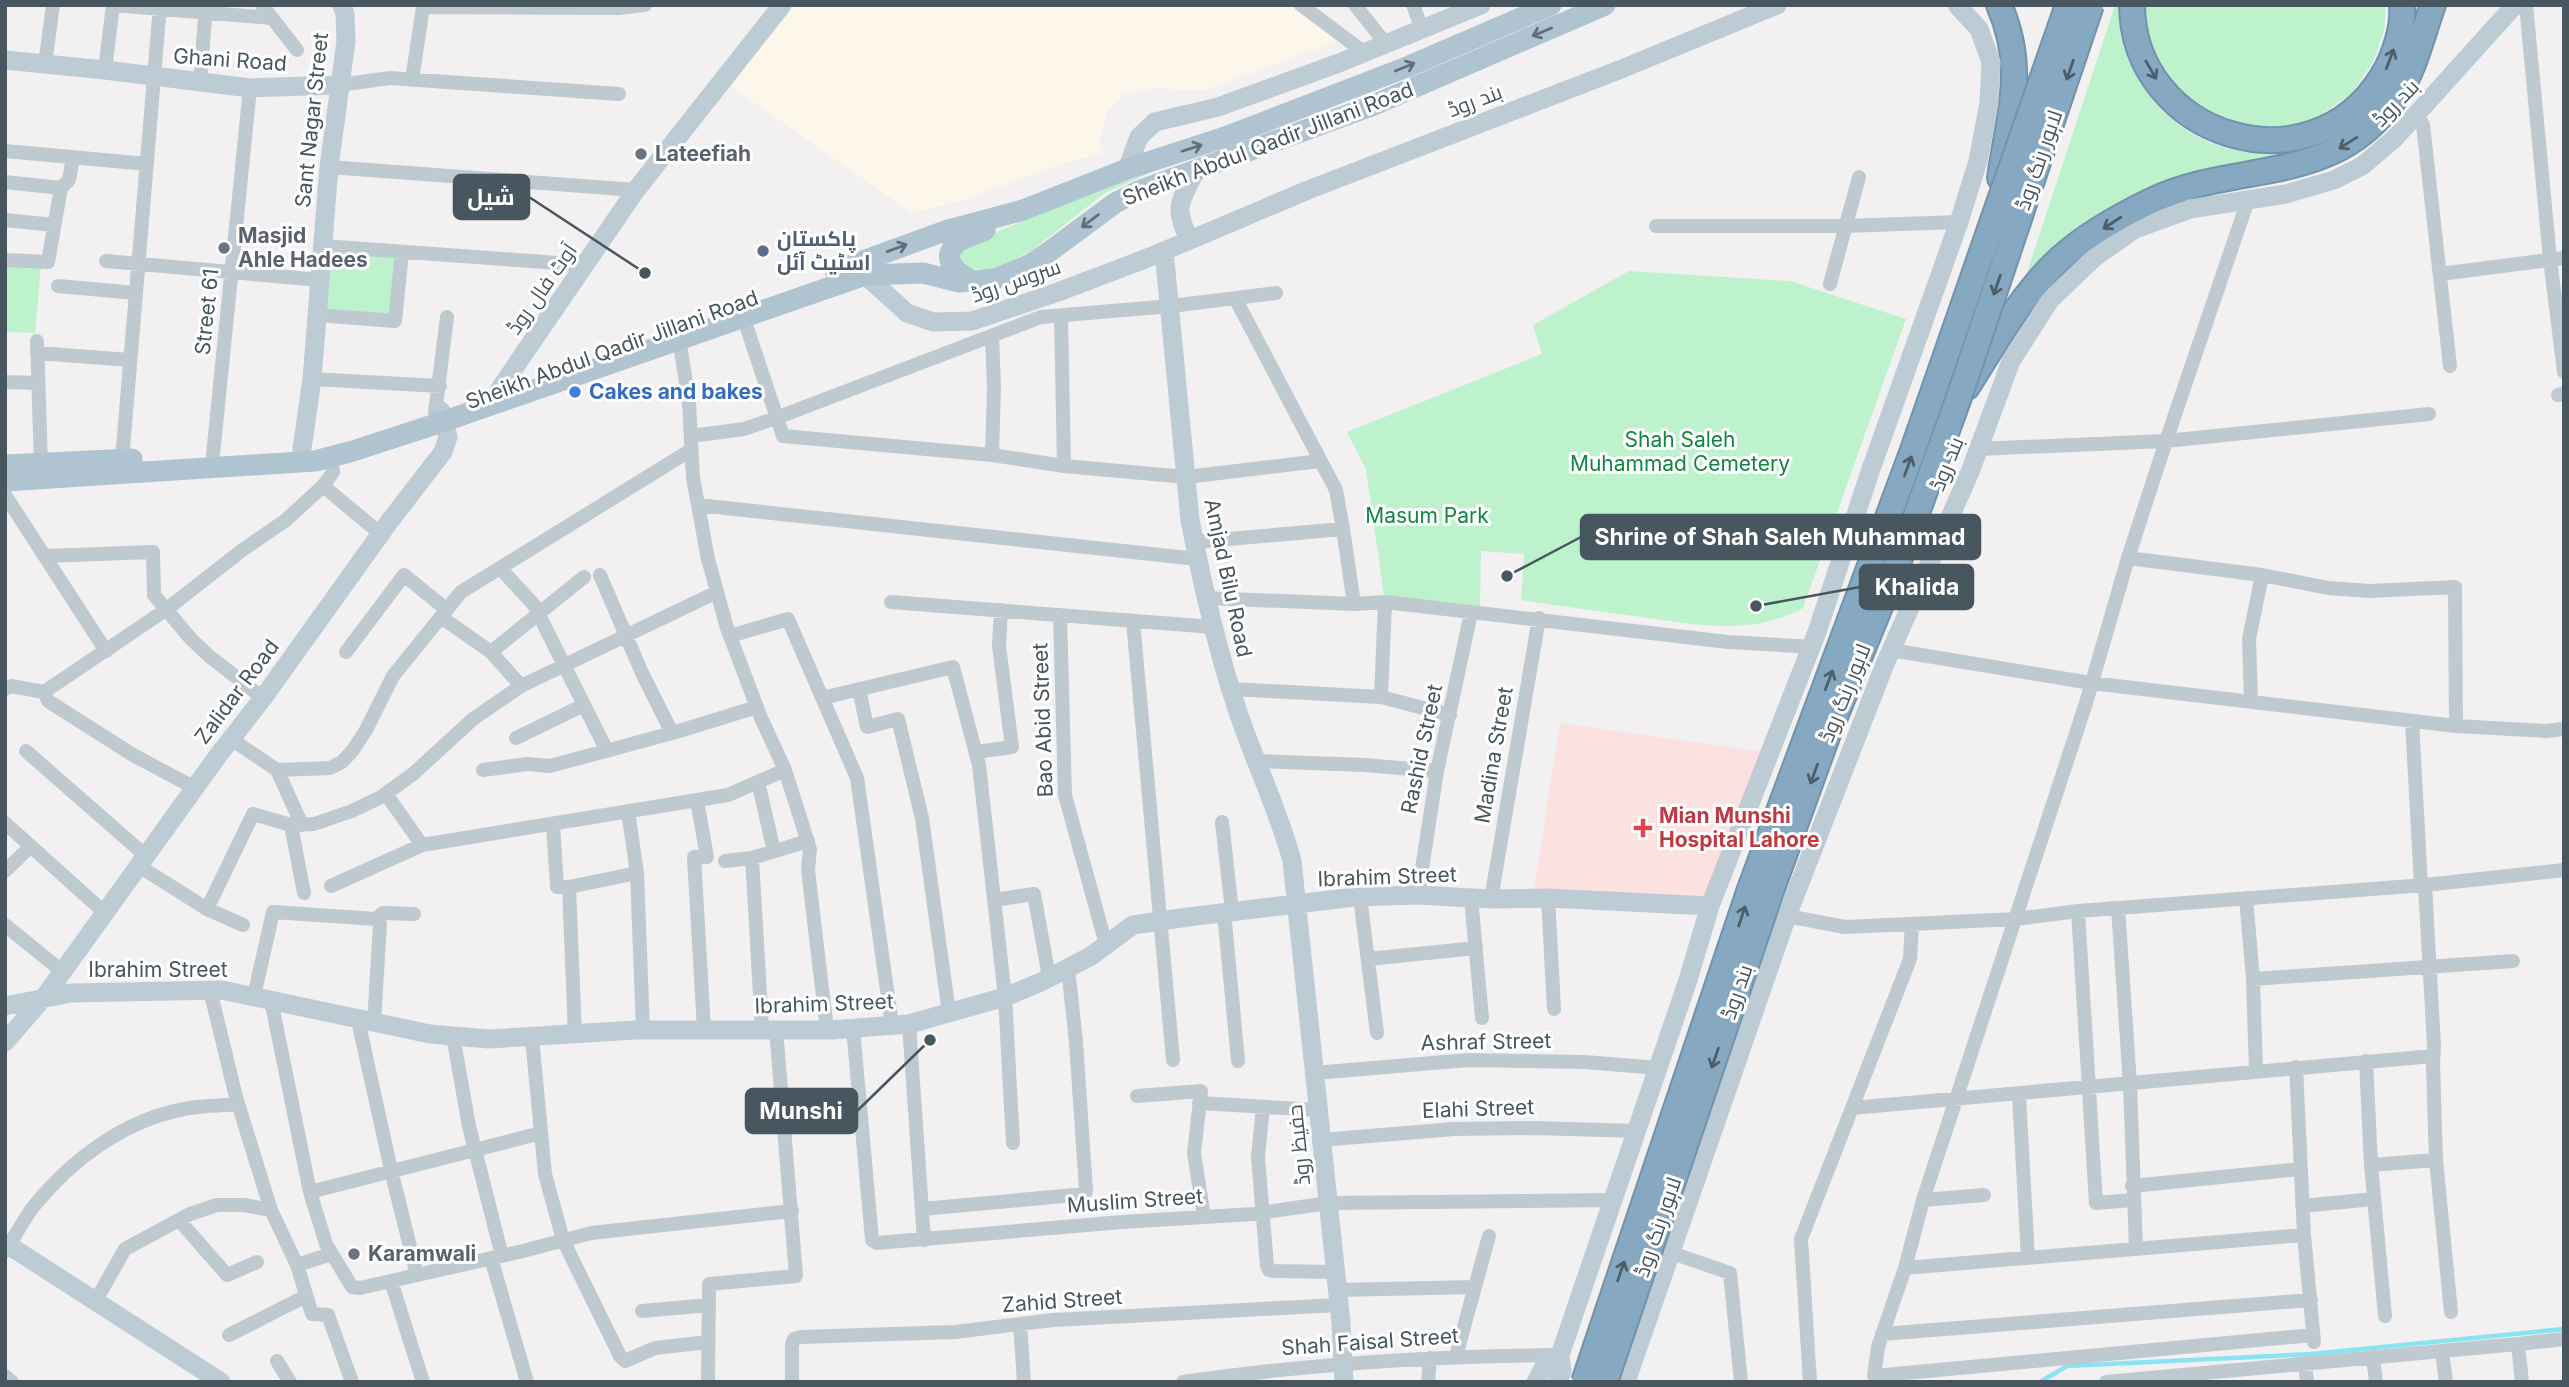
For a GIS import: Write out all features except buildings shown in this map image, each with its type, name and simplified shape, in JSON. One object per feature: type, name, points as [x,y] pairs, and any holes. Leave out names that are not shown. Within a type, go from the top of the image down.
[{"type":"highway","points":[[1993,223],[2013,106],[2015,57],[2009,27],[1999,5]]},
{"type":"highway","name":"لاہور رنگ روڈ","points":[[1584,1382],[1751,889],[1878,550],[2068,5]]},
{"type":"highway","name":"لاہور رنگ روڈ","points":[[1605,1382],[1770,894],[1828,734],[1906,543],[1958,400],[2091,5]]},
{"type":"highway","points":[[2132,5],[2139,47],[2162,90],[2209,127],[2236,137],[2283,141],[2308,136],[2339,123],[2360,105],[2388,68],[2398,39],[2402,5]]},
{"type":"highway","points":[[1958,400],[2027,296],[2061,257],[2092,236],[2144,205],[2186,188],[2301,165],[2354,140],[2379,119],[2399,93],[2420,47],[2433,5]]},
{"type":"main road","name":"Sant Nagar Street","points":[[302,449],[312,379],[329,167],[346,41],[342,5]]},
{"type":"main road","name":"آوٹ فال روڈ","points":[[501,395],[636,190],[782,5]]},
{"type":"main road","points":[[1128,169],[1139,137],[1155,122],[1218,107],[1365,53],[1481,5]]},
{"type":"main road","name":"Sheikh Abdul Qadir Jillani Road","points":[[501,395],[945,231],[1023,210],[1128,169],[1225,137],[1394,72],[1551,5]]},
{"type":"main road","name":"Sheikh Abdul Qadir Jillani Road","points":[[5,465],[213,456],[302,449],[349,440],[440,415],[864,275],[923,273],[958,282],[995,279],[1031,264],[1115,203],[1138,191],[1369,107],[1605,5]]},
{"type":"main road","name":"بند روڈ","points":[[1189,239],[1308,190],[1630,66],[1777,5]]},
{"type":"main road","points":[[1558,1382],[1562,1371],[1560,1355],[1688,980],[1710,906],[1812,648],[1871,468],[1959,222],[1978,161],[1987,114],[1990,62],[1979,29],[1957,5]]},
{"type":"main road","name":"بند روڈ","points":[[1626,1382],[1787,916],[1891,650],[1978,449],[2011,361],[2050,300],[2095,257],[2135,229],[2190,209],[2286,194],[2334,180],[2362,166],[2395,139],[2417,116],[2515,5]]},
{"type":"main road","name":"Ghani Road","points":[[5,60],[250,88],[339,85]]},
{"type":"main road","points":[[1189,239],[1178,212],[1195,172]]},
{"type":"main road","points":[[973,281],[957,273],[950,261],[958,242],[1023,210]]},
{"type":"main road","name":"سروس روڈ","points":[[864,275],[907,313],[933,322],[972,321],[1058,292],[1189,239]]},
{"type":"main road","name":"Amjad Bilu Road","points":[[1164,251],[1195,550],[1231,689],[1283,828],[1292,861],[1298,903]]},
{"type":"main road","name":"Sheikh Abdul Qadir Jillani Road","points":[[5,481],[302,463],[331,457],[440,415]]},
{"type":"main road","name":"Zalidar Road","points":[[5,1042],[63,972],[443,452],[448,437],[440,415]]},
{"type":"main road","name":"Ibrahim Street","points":[[5,1006],[45,996],[210,990],[262,998],[366,1022],[489,1039],[643,1030],[827,1030],[901,1024],[1005,997],[1068,968],[1133,925],[1159,921],[1298,903],[1418,895],[1710,906]]},
{"type":"main road","name":"حفیظ روڈ","points":[[1298,903],[1344,1372]]},
{"type":"main road","points":[[6,1247],[221,1382]]},
{"type":"main road","points":[[1578,1303],[1644,1327]]},
{"type":"main road","points":[[1536,1382],[1545,1365],[1560,1355]]},
{"type":"street","points":[[45,64],[53,5]]},
{"type":"street","points":[[105,70],[113,5],[205,9],[272,18]]},
{"type":"street","points":[[262,5],[297,50]]},
{"type":"street","points":[[412,80],[423,6],[618,8],[645,5]]},
{"type":"street","points":[[1301,5],[1365,53]]},
{"type":"street","points":[[1355,5],[1386,44]]},
{"type":"street","points":[[1413,5],[1422,29]]},
{"type":"street","points":[[2526,5],[2557,258],[2564,372]]},
{"type":"street","points":[[122,460],[160,7]]},
{"type":"street","points":[[200,82],[205,9]]},
{"type":"street","name":"Ghani Road","points":[[339,85],[390,78],[619,94]]},
{"type":"street","name":"Street 61","points":[[213,456],[250,88]]},
{"type":"street","points":[[2417,116],[2423,125],[2450,366]]},
{"type":"street","points":[[5,152],[147,164]]},
{"type":"street","points":[[5,260],[48,262],[61,188],[69,180],[74,158]]},
{"type":"street","points":[[329,167],[636,190]]},
{"type":"street","points":[[1829,284],[1859,177]]},
{"type":"street","points":[[5,182],[61,188]]},
{"type":"street","points":[[2248,200],[2166,441],[2016,919],[1923,1199],[1905,1268],[1882,1334],[1875,1379],[2313,1339],[2302,1206],[2296,1068]]},
{"type":"street","points":[[5,220],[54,225]]},
{"type":"street","points":[[1656,226],[1844,226],[1959,222]]},
{"type":"street","points":[[323,246],[586,265]]},
{"type":"street","points":[[317,315],[395,321],[402,252]]},
{"type":"street","points":[[2440,274],[2557,258]]},
{"type":"street","points":[[106,261],[320,280]]},
{"type":"street","points":[[58,286],[136,293]]},
{"type":"street","points":[[277,770],[330,768],[342,762],[366,730],[393,676],[461,592],[691,443],[776,418],[1041,317],[1171,306],[1276,293]]},
{"type":"street","points":[[1235,298],[1336,490],[1354,604]]},
{"type":"street","points":[[743,316],[783,436],[992,455],[1064,466],[1186,477],[1320,461]]},
{"type":"street","points":[[1061,316],[1064,466]]},
{"type":"street","points":[[440,415],[447,317]]},
{"type":"street","points":[[992,336],[995,387],[992,455]]},
{"type":"street","points":[[679,338],[685,366],[693,478],[717,592],[730,636],[757,707],[785,770],[810,849],[808,870],[827,1030]]},
{"type":"street","points":[[41,463],[37,347],[130,360]]},
{"type":"street","points":[[312,379],[440,386]]},
{"type":"street","points":[[5,382],[38,383]]},
{"type":"street","points":[[1978,449],[2166,441],[2429,414]]},
{"type":"street","points":[[5,689],[11,686],[44,692],[167,609],[241,551],[286,520],[323,486],[333,472],[331,457]]},
{"type":"street","points":[[323,486],[381,534]]},
{"type":"street","points":[[5,495],[106,651]]},
{"type":"street","points":[[698,505],[1195,550],[1343,529]]},
{"type":"street","points":[[45,556],[153,552],[154,595],[191,639],[263,698]]},
{"type":"street","points":[[2128,558],[2262,575],[2328,588],[2370,591],[2455,587],[2456,726]]},
{"type":"street","points":[[500,568],[534,605],[607,751]]},
{"type":"street","points":[[346,652],[404,575],[444,614],[491,652],[521,686]]},
{"type":"street","points":[[600,575],[672,733]]},
{"type":"street","points":[[2250,702],[2249,639],[2262,575]]},
{"type":"street","points":[[491,652],[584,577]]},
{"type":"street","points":[[207,909],[253,814],[297,825],[314,824],[352,811],[386,794],[413,774],[473,719],[521,686],[717,592]]},
{"type":"street","points":[[1206,598],[1354,604],[1385,602],[1728,642],[1812,648]]},
{"type":"street","points":[[891,602],[1213,627]]},
{"type":"street","points":[[1381,698],[1385,602]]},
{"type":"street","points":[[976,752],[1012,747],[999,646],[1001,610]]},
{"type":"street","name":"Rashid Street","points":[[1418,895],[1437,771],[1471,612]]},
{"type":"street","name":"Bao Abid Street","points":[[1060,615],[1065,795],[1106,945]]},
{"type":"street","name":"Madina Street","points":[[1482,1018],[1476,948],[1481,898],[1539,618]]},
{"type":"street","points":[[730,636],[788,619],[857,778],[901,1024],[924,1240]]},
{"type":"street","points":[[1133,621],[1173,1060]]},
{"type":"street","points":[[1891,650],[2091,683],[2250,702],[2456,726],[2546,731],[2564,729]]},
{"type":"street","points":[[821,698],[953,667],[976,752],[1005,997],[1013,1143]]},
{"type":"street","points":[[859,689],[867,727],[898,719],[922,818],[949,1013]]},
{"type":"street","points":[[1231,689],[1381,698],[1450,715]]},
{"type":"street","points":[[44,692],[48,701],[59,708],[133,755],[195,788]]},
{"type":"street","points":[[516,738],[584,705]]},
{"type":"street","points":[[483,771],[527,764],[550,766],[757,707]]},
{"type":"street","points":[[2412,721],[2430,968],[2436,1160],[2451,1312]]},
{"type":"street","points":[[231,739],[277,770],[297,825],[304,894]]},
{"type":"street","points":[[26,751],[142,861],[207,909],[243,925]]},
{"type":"street","points":[[1258,761],[1437,771]]},
{"type":"street","points":[[331,886],[422,845],[728,794],[785,770]]},
{"type":"street","points":[[758,782],[774,851]]},
{"type":"street","points":[[386,794],[422,845]]},
{"type":"street","points":[[697,800],[707,857],[694,857],[704,1029]]},
{"type":"street","points":[[628,811],[637,873],[643,1030]]},
{"type":"street","points":[[1222,822],[1238,1062]]},
{"type":"street","points":[[5,823],[105,913]]},
{"type":"street","points":[[553,824],[557,887],[637,873]]},
{"type":"street","points":[[725,861],[752,858],[808,841]]},
{"type":"street","points":[[8,864],[30,847]]},
{"type":"street","points":[[708,1382],[709,1284],[796,1276],[792,1211],[769,1029],[752,858]]},
{"type":"street","points":[[1787,916],[1845,927],[2016,919],[2078,911],[2423,885],[2564,870]]},
{"type":"street","points":[[569,887],[575,1035]]},
{"type":"street","points":[[994,900],[1034,894],[1049,977]]},
{"type":"street","points":[[1360,897],[1377,1033]]},
{"type":"street","points":[[1548,898],[1554,1009]]},
{"type":"street","points":[[2246,898],[2253,979],[2256,1071]]},
{"type":"street","points":[[2118,908],[2130,1084],[2136,1249]]},
{"type":"street","points":[[2078,911],[2096,1203],[2133,1193],[2300,1169]]},
{"type":"street","points":[[414,914],[383,913],[376,919],[273,912],[262,998],[310,1192],[326,1244],[352,1287],[391,1281],[591,1233],[792,1211]]},
{"type":"street","points":[[376,919],[380,924],[366,1022],[391,1170],[417,1275]]},
{"type":"street","points":[[1811,1382],[1801,1239],[1910,960],[1912,924]]},
{"type":"street","points":[[5,925],[63,972]]},
{"type":"street","points":[[1368,959],[1476,948]]},
{"type":"street","points":[[2253,979],[2513,961]]},
{"type":"street","points":[[922,1209],[1085,1194],[1076,1042],[1068,968]]},
{"type":"street","points":[[210,990],[238,1104],[271,1210],[297,1265],[312,1314],[328,1315],[352,1382]]},
{"type":"street","name":"Muslim Street","points":[[853,1028],[872,1240],[877,1243],[1261,1213],[1328,1203],[1614,1200]]},
{"type":"street","points":[[453,1036],[497,1257],[527,1382]]},
{"type":"street","points":[[533,1038],[545,1174],[563,1240],[620,1356],[625,1361],[655,1348],[708,1342]]},
{"type":"street","points":[[1852,1108],[1956,1101],[2433,1056]]},
{"type":"street","name":"Ashraf Street","points":[[1314,1073],[1469,1060],[1585,1062],[1658,1068]]},
{"type":"street","points":[[2366,1061],[2371,1165],[2385,1316]]},
{"type":"street","points":[[1137,1096],[1201,1091],[1194,1153],[1204,1217]]},
{"type":"street","points":[[2019,1095],[2028,1258]]},
{"type":"street","points":[[1199,1103],[1318,1110]]},
{"type":"street","points":[[6,1247],[33,1208],[58,1179],[131,1125],[185,1109],[238,1104]]},
{"type":"street","points":[[1264,1107],[1258,1157],[1261,1213],[1269,1270],[1337,1289]]},
{"type":"street","name":"Elahi Street","points":[[1321,1140],[1454,1129],[1637,1131]]},
{"type":"street","points":[[310,1192],[541,1133]]},
{"type":"street","points":[[2371,1165],[2436,1160]]},
{"type":"street","points":[[1923,1199],[1984,1195]]},
{"type":"street","points":[[2302,1206],[2374,1199]]},
{"type":"street","points":[[95,1302],[125,1249],[190,1214],[217,1205],[244,1205],[271,1210]]},
{"type":"street","points":[[179,1220],[227,1275],[257,1262]]},
{"type":"street","points":[[1456,1356],[1489,1236]]},
{"type":"street","points":[[1905,1268],[2304,1236]]},
{"type":"street","points":[[1672,1253],[1730,1273],[1741,1382]]},
{"type":"street","points":[[297,1265],[331,1254]]},
{"type":"street","points":[[391,1281],[423,1382]]},
{"type":"street","name":"Zahid Street","points":[[792,1382],[792,1345],[794,1339],[801,1337],[955,1332],[1337,1289],[1475,1287]]},
{"type":"street","points":[[229,1335],[306,1296]]},
{"type":"street","points":[[1882,1334],[2311,1300]]},
{"type":"street","points":[[642,1311],[709,1306]]},
{"type":"street","points":[[1020,1324],[1024,1382]]},
{"type":"street","points":[[2106,1382],[2238,1376],[2305,1364],[2564,1339]]},
{"type":"street","points":[[2518,1344],[2522,1382]]},
{"type":"street","points":[[2442,1351],[2446,1382]]},
{"type":"street","name":"Shah Faisal Street","points":[[1183,1382],[1344,1372],[1456,1356],[1560,1355]]},
{"type":"street","points":[[1428,1382],[1430,1358]]},
{"type":"street","points":[[2373,1358],[2376,1382]]},
{"type":"street","points":[[277,1361],[290,1382]]},
{"type":"street","points":[[2305,1364],[2307,1382]]},
{"type":"street","points":[[5,1376],[12,1382]]},
{"type":"shaded area","points":[[778,5],[1301,5],[1346,38],[1203,91],[1155,88],[1124,94],[1110,108],[1104,123],[1099,140],[1102,153],[1064,163],[964,200],[912,213],[722,80]]},
{"type":"shaded area","name":"Mian Munshi Hospital Lahore","points":[[1560,723],[1771,753],[1712,909],[1532,902]]},
{"type":"green space","points":[[2115,5],[2121,5],[2126,43],[2138,79],[2152,100],[2188,132],[2232,150],[2280,153],[2305,148],[2307,151],[2202,171],[2147,187],[2096,215],[2051,251],[2022,288]]},
{"type":"green space","points":[[2141,5],[2386,5],[2384,30],[2373,62],[2352,93],[2322,114],[2301,124],[2277,130],[2217,121],[2187,102],[2148,53]]},
{"type":"green space","points":[[1156,170],[1105,193],[1031,251],[994,269],[967,269],[958,261],[960,251],[973,242],[1091,192]]},
{"type":"green space","points":[[323,246],[402,252],[395,321],[317,315]]},
{"type":"green space","points":[[5,263],[41,267],[35,333],[5,332]]},
{"type":"green space","name":"Shah Saleh Muhammad Cemetery","points":[[1629,271],[1790,281],[1906,319],[1803,608],[1762,623],[1720,626],[1521,600],[1524,554],[1481,551],[1480,611],[1385,602],[1366,469],[1347,432],[1542,354],[1533,325]]},
{"type":"waterway","points":[[2040,1382],[2067,1366],[2311,1354],[2564,1329]]},
{"type":"place","name":"Lateefiah","points":[[641,154]]},
{"type":"place","name":"Masjid Ahle Hadees","points":[[224,248]]},
{"type":"place","name":"پاکستان اسٹیٹ آئل","points":[[763,251]]},
{"type":"place","name":"شیل","points":[[645,273]]},
{"type":"place","name":"Cakes and bakes","points":[[575,392]]},
{"type":"place","name":"Shrine of Shah Saleh Muhammad","points":[[1507,576]]},
{"type":"place","name":"Khalida","points":[[1756,606]]},
{"type":"place","name":"Mian Munshi Hospital Lahore","points":[[1643,828]]},
{"type":"place","name":"Munshi","points":[[930,1040]]},
{"type":"place","name":"Karamwali","points":[[354,1254]]},
{"type":"park label","name":"Masum Park","points":[[1427,516]]}]
